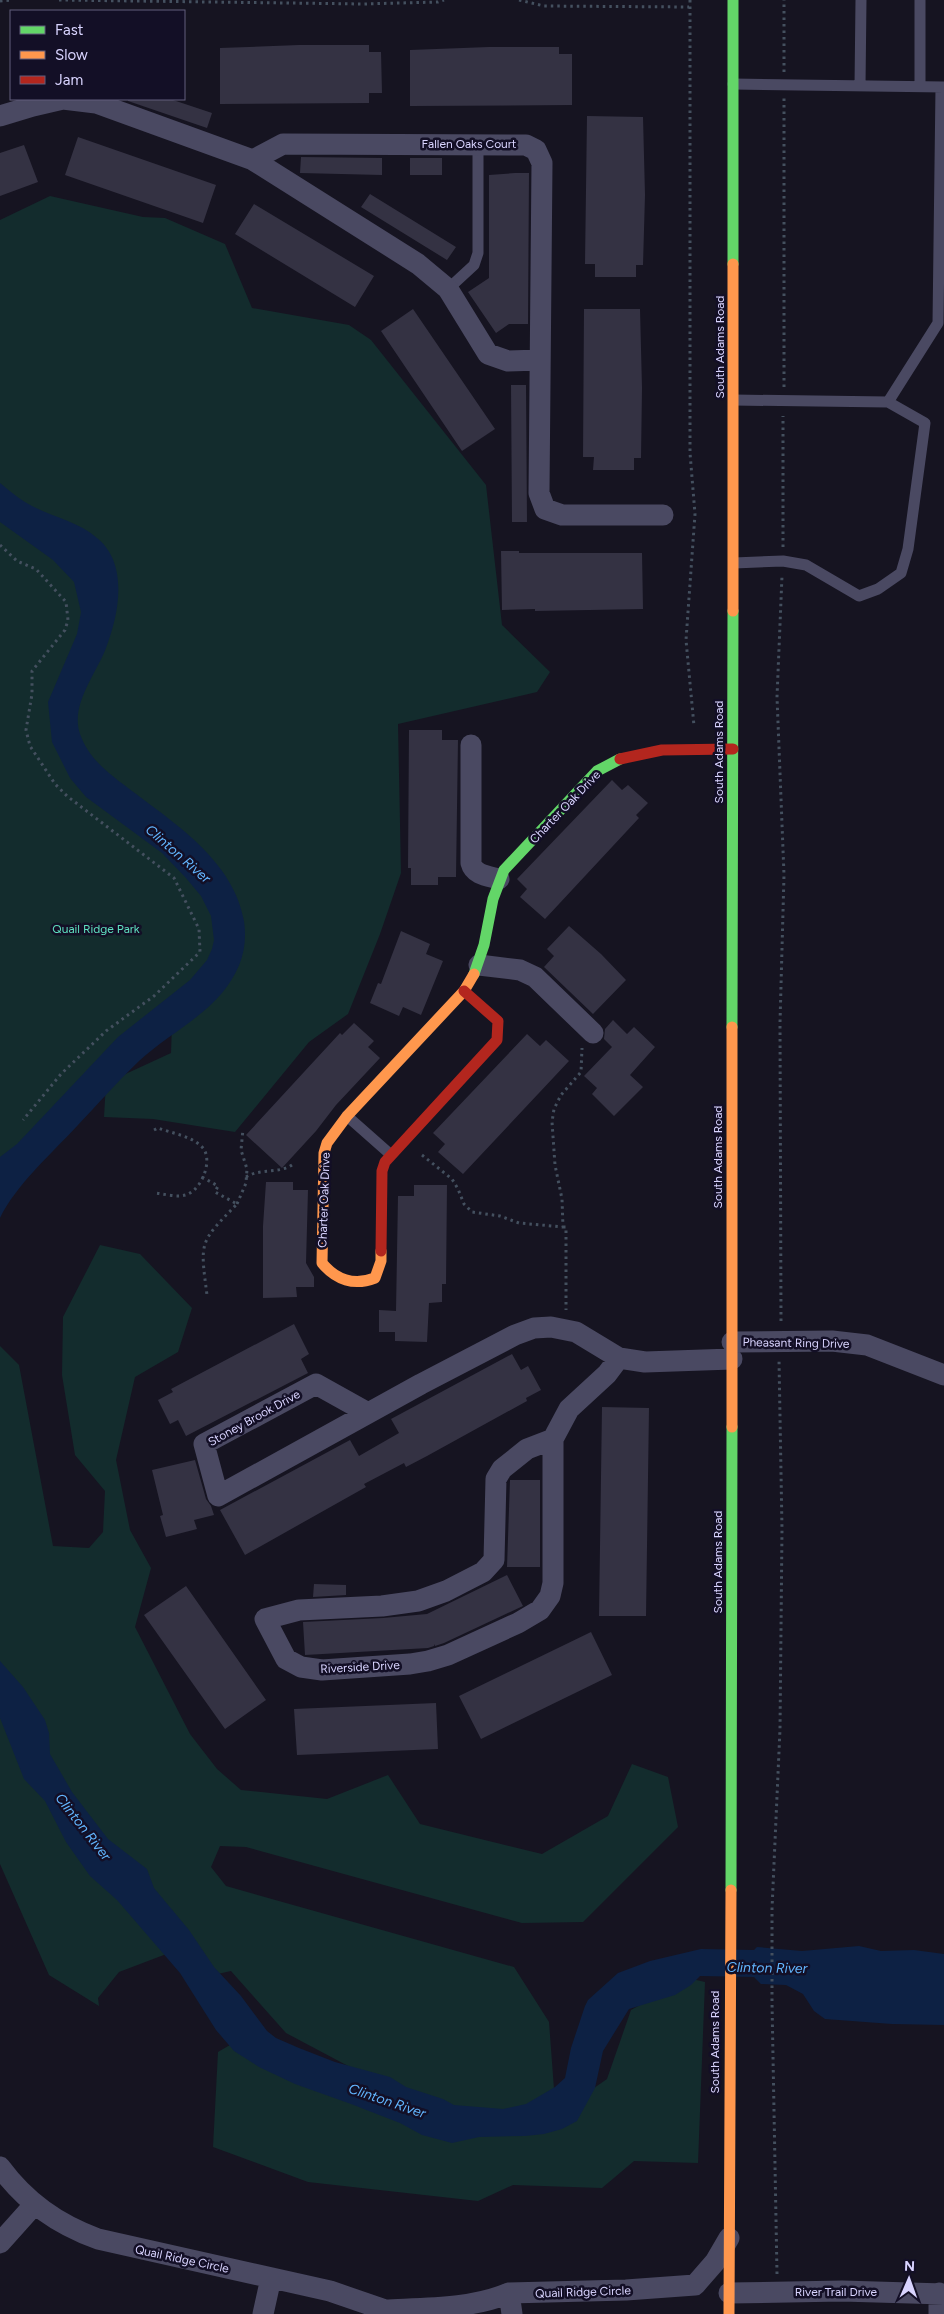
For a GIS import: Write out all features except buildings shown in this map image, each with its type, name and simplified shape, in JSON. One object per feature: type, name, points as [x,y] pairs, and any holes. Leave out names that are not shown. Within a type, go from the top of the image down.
[{"type":"main road","name":"South Adams Road","points":[[729,2304],[734,563],[733,0]]},
{"type":"main road","name":"Charter Oak Drive","points":[[464,991],[498,1021],[500,1031],[497,1040],[390,1154],[382,1171],[381,1261],[379,1272],[374,1278],[366,1282],[340,1278],[330,1273],[322,1264],[324,1153],[327,1143],[347,1116],[464,991],[479,965],[499,879],[504,870],[580,789],[610,762],[633,754],[733,749]]},
{"type":"street","points":[[0,116],[59,100]]},
{"type":"street","points":[[71,100],[96,103],[253,160],[410,259],[448,289],[488,354],[508,361],[540,360]]},
{"type":"street","name":"Fallen Oaks Court","points":[[253,160],[283,144],[526,145],[536,150],[542,163],[539,493],[545,508],[562,515],[662,515]]},
{"type":"street","points":[[471,745],[472,869],[478,873],[499,879]]},
{"type":"street","points":[[479,965],[520,970],[535,977],[588,1027]]},
{"type":"street","name":"Stoney Brook Drive","points":[[368,1413],[316,1384],[204,1444],[218,1496],[368,1413],[515,1335],[534,1328],[551,1327],[576,1332],[619,1358],[644,1362],[732,1350]]},
{"type":"street","name":"Pheasant Ring Drive","points":[[732,1350],[780,1340],[832,1341],[866,1345],[944,1375]]},
{"type":"street","name":"Riverside Drive","points":[[553,1439],[527,1449],[502,1469],[496,1480],[494,1560],[483,1572],[446,1591],[418,1601],[382,1606],[299,1610],[265,1619],[286,1659],[301,1667],[322,1670],[428,1662],[448,1655],[518,1623],[540,1610],[550,1596],[553,1583],[553,1439],[569,1410],[607,1374],[619,1358]]},
{"type":"street","name":"Quail Ridge Circle","points":[[0,2167],[13,2184],[34,2205],[63,2224],[98,2240],[330,2291],[389,2312],[483,2301],[509,2293],[626,2290],[695,2285],[715,2262],[729,2238]]},
{"type":"street","points":[[0,2243],[34,2205]]},
{"type":"street","points":[[264,2314],[271,2278]]},
{"type":"street","name":"River Trail Drive","points":[[729,2304],[775,2292],[842,2291],[941,2300]]},
{"type":"street","points":[[509,2293],[512,2314]]},
{"type":"lane","points":[[860,86],[861,0]]},
{"type":"lane","points":[[920,0],[920,86]]},
{"type":"lane","points":[[733,84],[943,87],[938,323],[888,402]]},
{"type":"lane","points":[[448,289],[474,265],[478,253],[478,144]]},
{"type":"lane","points":[[734,400],[888,402],[925,423],[908,549],[901,573],[878,589],[858,596],[806,565],[783,561],[734,563]]},
{"type":"lane","points":[[347,1116],[390,1154]]},
{"type":"path","points":[[0,2],[13,0]]},
{"type":"path","points":[[59,0],[363,4],[438,2],[444,0]]},
{"type":"path","points":[[518,0],[544,6],[689,7]]},
{"type":"path","points":[[690,0],[690,453],[695,514],[686,640],[696,750]]},
{"type":"path","points":[[775,2292],[778,2268],[772,2002],[772,1909],[780,1729],[782,1529],[780,1023],[784,875],[777,697],[783,561],[784,0]]},
{"type":"path","points":[[0,545],[17,561],[36,569],[66,602],[68,620],[65,630],[32,672],[32,694],[26,730],[30,746],[55,784],[67,796],[174,878],[199,929],[200,952],[154,996],[106,1031],[61,1074],[23,1120]]},
{"type":"path","points":[[563,1227],[562,1199],[555,1165],[552,1122],[554,1109],[561,1095],[581,1072],[588,1027]]},
{"type":"path","points":[[154,1130],[158,1128],[201,1145],[207,1153],[207,1162],[202,1177],[190,1193],[179,1196],[155,1193]]},
{"type":"path","points":[[207,1295],[203,1246],[210,1232],[237,1204],[246,1184],[241,1150],[243,1129]]},
{"type":"path","points":[[421,1154],[452,1180],[468,1209],[519,1223],[566,1227],[566,1329]]},
{"type":"path","points":[[246,1177],[256,1173],[285,1170],[292,1165]]},
{"type":"path","points":[[202,1177],[218,1186],[215,1192],[237,1204]]},
{"type":"green space","name":"Quail Ridge Park","points":[[50,196],[143,217],[165,218],[225,244],[252,308],[349,325],[371,340],[486,485],[502,625],[550,672],[537,692],[398,724],[401,873],[380,934],[348,1014],[309,1042],[235,1132],[153,1119],[104,1117],[106,1083],[171,1053],[172,1024],[0,1164],[0,220]]},
{"type":"green space","points":[[100,1245],[140,1254],[192,1308],[178,1352],[135,1377],[116,1460],[130,1530],[151,1568],[135,1627],[190,1734],[217,1769],[241,1790],[327,1799],[388,1775],[420,1824],[542,1854],[608,1816],[632,1764],[668,1777],[678,1827],[583,1922],[522,1923],[246,1847],[220,1846],[211,1867],[226,1886],[514,1967],[549,2022],[554,2089],[574,2102],[607,2079],[631,2010],[688,1978],[705,1982],[698,2163],[634,2161],[602,2188],[513,2185],[478,2201],[308,2182],[213,2147],[218,2052],[235,2042],[343,2084],[350,2067],[286,2033],[231,1971],[204,1977],[169,1953],[119,1972],[98,1998],[99,2006],[49,1975],[0,1864],[0,1346],[19,1365],[53,1546],[89,1548],[103,1532],[105,1491],[75,1455],[62,1375],[63,1317]]},
{"type":"water","name":"Clinton River","points":[[0,483],[28,504],[90,532],[107,549],[114,561],[118,590],[115,620],[102,658],[81,701],[78,712],[80,734],[89,752],[102,766],[184,831],[216,863],[228,880],[238,900],[244,921],[245,941],[238,968],[222,993],[203,1012],[149,1052],[131,1069],[25,1181],[0,1218],[0,1157],[17,1144],[118,1037],[190,980],[207,960],[214,940],[211,916],[201,896],[162,853],[86,797],[70,778],[52,742],[48,702],[77,634],[81,612],[74,582],[53,560],[0,522]]},
{"type":"water","name":"Clinton River","points":[[0,1661],[23,1687],[45,1720],[49,1733],[50,1754],[72,1792],[108,1839],[147,1869],[154,1888],[189,1930],[214,1967],[241,1996],[267,2031],[276,2038],[335,2062],[390,2077],[406,2087],[443,2099],[454,2105],[503,2109],[526,2104],[555,2087],[565,2078],[571,2048],[588,2000],[618,1973],[650,1961],[701,1949],[754,1950],[757,1947],[802,1951],[859,1946],[881,1951],[914,1950],[944,1954],[944,2025],[892,2024],[825,2019],[814,2011],[803,1994],[786,1985],[761,1984],[754,1977],[700,1976],[691,1985],[675,1995],[629,2009],[603,2051],[595,2088],[577,2121],[562,2129],[544,2134],[479,2137],[452,2143],[422,2135],[400,2123],[295,2084],[259,2067],[234,2051],[216,2030],[180,1973],[117,1900],[90,1876],[66,1842],[45,1801],[24,1779],[0,1718]]},
{"type":"traffic: fast","points":[[733,0],[733,264]]},
{"type":"traffic: fast","points":[[732,1027],[733,611]]},
{"type":"traffic: fast","points":[[474,974],[484,945],[493,899],[504,870],[597,771],[620,759]]},
{"type":"traffic: fast","points":[[731,1890],[732,1427]]},
{"type":"traffic: slow","points":[[733,264],[733,611]]},
{"type":"traffic: slow","points":[[381,1251],[381,1261],[375,1278],[367,1280],[346,1280],[333,1274],[322,1263],[324,1153],[327,1143],[347,1116],[464,991],[474,974]]},
{"type":"traffic: slow","points":[[732,1027],[732,1427]]},
{"type":"traffic: slow","points":[[729,2314],[731,1890]]},
{"type":"traffic: jam","points":[[620,759],[662,750],[733,749]]},
{"type":"traffic: jam","points":[[381,1251],[382,1171],[385,1162],[497,1040],[498,1021],[464,991]]}]
